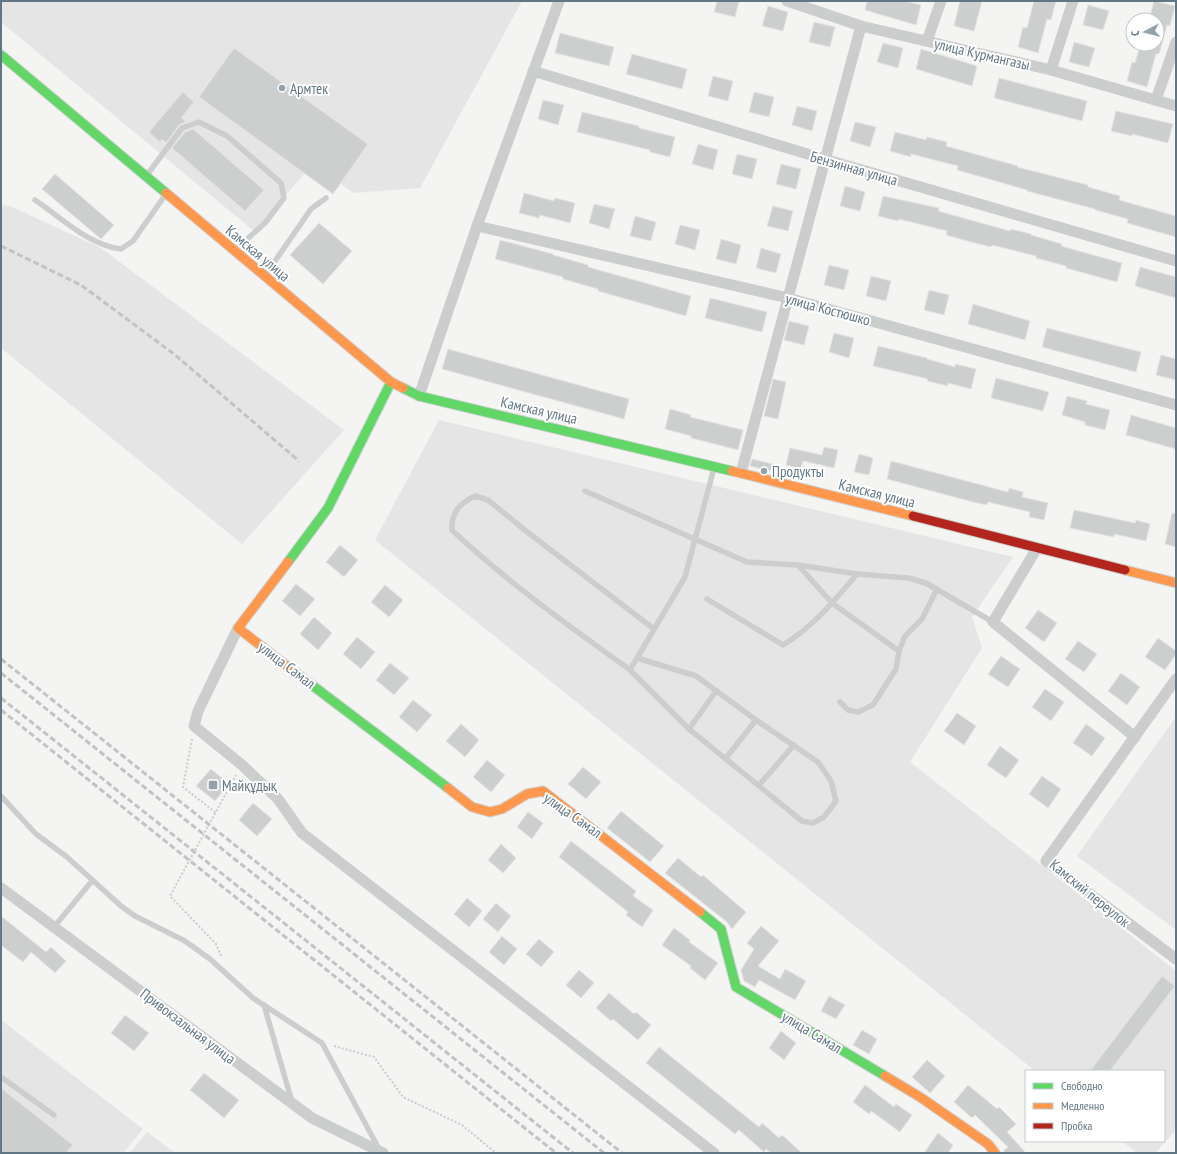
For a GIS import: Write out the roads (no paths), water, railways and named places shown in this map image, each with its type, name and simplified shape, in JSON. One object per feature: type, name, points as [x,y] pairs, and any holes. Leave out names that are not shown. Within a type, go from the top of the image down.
[{"type":"street","points":[[419,396],[477,226],[559,1]]},
{"type":"street","name":"улица Курмангазы","points":[[788,1],[861,26],[1050,70],[1176,106]]},
{"type":"street","points":[[927,41],[941,1]]},
{"type":"street","points":[[1050,70],[1072,1]]},
{"type":"street","points":[[741,473],[824,159],[861,26]]},
{"type":"street","points":[[1156,100],[1176,42]]},
{"type":"street","name":"Камская улица","points":[[1,56],[391,382],[419,396],[714,466],[1176,583]]},
{"type":"street","name":"Бензинная улица","points":[[533,71],[824,159],[1176,261]]},
{"type":"street","name":"улица Костюшко","points":[[477,226],[788,298],[1176,405]]},
{"type":"street","points":[[391,382],[328,508],[238,628],[198,711],[194,726],[242,765],[278,799],[302,833],[714,1153]]},
{"type":"street","points":[[1037,548],[993,622],[1135,737]]},
{"type":"street","name":"улица Самал","points":[[238,628],[472,807],[486,813],[502,809],[527,794],[543,791],[721,929],[736,987],[920,1096],[988,1144],[995,1153]]},
{"type":"street","name":"Камский переулок","points":[[1176,679],[1046,861],[1176,959]]},
{"type":"street","name":"Привокзальная улица","points":[[1,888],[312,1118],[381,1152]]},
{"type":"lane","points":[[146,176],[182,128],[199,122],[227,136],[282,183],[284,198],[265,223],[234,251]]},
{"type":"lane","points":[[35,200],[95,242],[110,248],[121,249],[133,241],[166,194]]},
{"type":"lane","points":[[264,276],[311,209],[326,198]]},
{"type":"lane","points":[[630,670],[685,577],[714,466]]},
{"type":"lane","points":[[584,491],[747,562],[908,578],[926,583],[993,622]]},
{"type":"lane","points":[[637,658],[696,676],[756,720],[818,762],[831,781],[836,801],[831,810],[824,817],[813,823],[802,821],[689,729],[630,670],[564,622],[477,553],[452,530],[452,521],[456,511],[462,502],[475,496],[488,500],[526,531],[654,628]]},
{"type":"lane","points":[[798,566],[832,603],[899,651]]},
{"type":"lane","points":[[707,599],[783,645],[797,636],[832,603],[857,574]]},
{"type":"lane","points":[[840,702],[848,710],[858,712],[873,704],[896,669],[899,651],[905,636],[922,619],[937,589]]},
{"type":"lane","points":[[689,729],[716,691]]},
{"type":"lane","points":[[726,758],[756,720]]},
{"type":"lane","points":[[759,785],[794,746]]},
{"type":"lane","points":[[1,796],[36,834],[66,857],[121,906],[135,916],[185,941],[229,975],[264,1005],[322,1043],[381,1152]]},
{"type":"lane","points":[[54,927],[92,881]]},
{"type":"lane","points":[[264,1005],[293,1104]]},
{"type":"lane","points":[[1,1077],[54,1115]]},
{"type":"railway","points":[[1,246],[81,285],[174,354],[299,461]]},
{"type":"railway","points":[[1,659],[622,1153]]},
{"type":"railway","points":[[1,673],[604,1153]]},
{"type":"railway","points":[[1,698],[573,1153]]},
{"type":"railway","points":[[1,710],[556,1153]]},
{"type":"place","name":"Армтек","points":[[282,88]]},
{"type":"place","name":"Продукты","points":[[764,471]]},
{"type":"place","name":"Майқұдық","points":[[213,785]]}]
